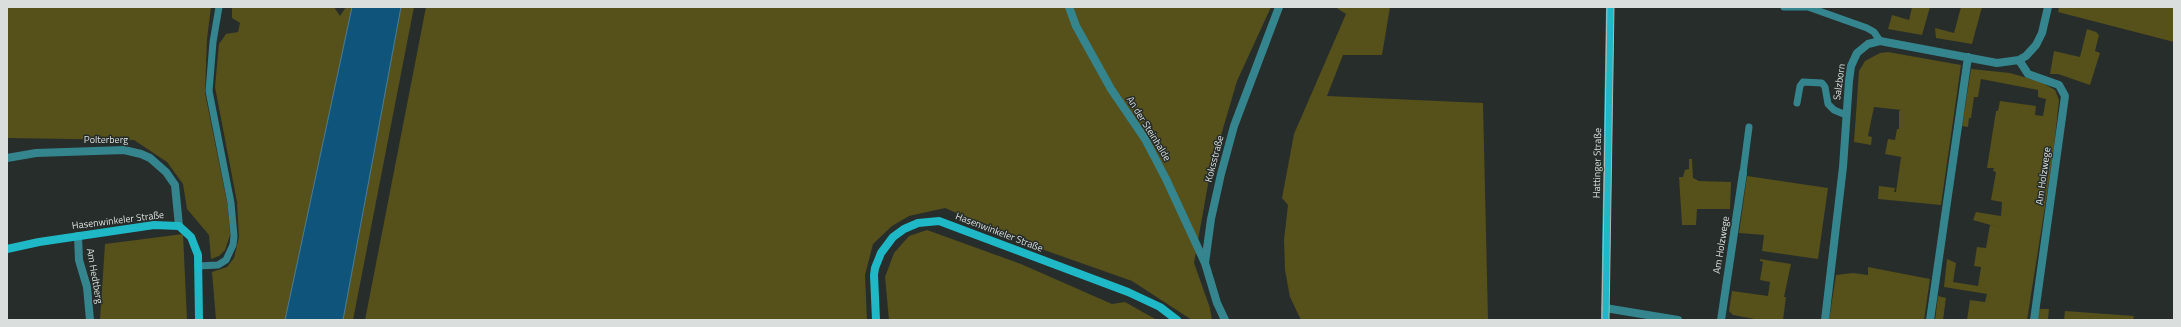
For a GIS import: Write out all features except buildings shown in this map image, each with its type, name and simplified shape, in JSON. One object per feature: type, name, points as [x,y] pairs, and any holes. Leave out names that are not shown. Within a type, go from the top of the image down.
[{"type":"street","name":"An der Steinhalde","points":[[1069,7],[1076,26],[1111,89],[1144,139],[1162,172],[1205,263]]},
{"type":"street","name":"Koksstraße","points":[[1225,320],[1217,303],[1205,263],[1211,219],[1234,126],[1279,7]]},
{"type":"street","name":"Hattinger Straße","points":[[1605,320],[1610,7]]},
{"type":"street","points":[[1880,41],[1997,63],[2019,60],[2026,56],[2036,45],[2042,33],[2048,7]]},
{"type":"street","name":"Salzborn","points":[[1825,320],[1834,252],[1848,81],[1853,62],[1863,48],[1871,43],[1880,41]]},
{"type":"street","points":[[1930,320],[1968,57]]},
{"type":"street","name":"Am Holzwege","points":[[2019,60],[2028,74],[2059,85],[2065,96],[2034,320]]},
{"type":"street","name":"Polterberg","points":[[7,158],[50,152],[124,150],[141,154],[150,158],[166,172],[175,184],[179,226]]},
{"type":"street","name":"Am Holzwege","points":[[1721,320],[1743,173]]},
{"type":"street","name":"Hasenwinkeler Straße","points":[[876,320],[875,268],[885,246],[893,237],[904,229],[918,223],[938,221],[1128,292],[1160,307],[1177,320]]},
{"type":"street","name":"Hasenwinkeler Straße","points":[[7,249],[39,242],[160,224],[179,226],[187,232],[194,243],[198,266],[199,320]]},
{"type":"street","name":"Am Hedtberg","points":[[78,236],[79,260],[87,287],[90,320]]},
{"type":"street","points":[[1605,308],[1678,320]]},
{"type":"lane","points":[[198,266],[218,265],[223,262],[228,258],[233,240],[231,203],[209,91],[213,42],[219,7]]},
{"type":"lane","points":[[1784,7],[1808,7],[1867,28],[1880,41]]},
{"type":"lane","points":[[1797,103],[1800,86],[1803,82],[1822,83],[1825,87],[1828,104],[1834,110],[1846,115]]},
{"type":"lane","points":[[1743,173],[1749,127]]},
{"type":"shaded area","points":[[7,7],[211,7],[207,39],[205,93],[228,207],[230,235],[225,250],[219,256],[211,259],[209,235],[187,209],[183,184],[167,162],[134,140],[7,138]]},
{"type":"shaded area","points":[[232,7],[334,7],[340,16],[346,7],[352,7],[285,320],[216,320],[212,272],[227,267],[234,258],[239,237],[237,202],[215,87],[219,44],[226,34],[238,32],[240,23],[232,18]]},
{"type":"shaded area","points":[[401,7],[414,7],[353,320],[343,320]]},
{"type":"shaded area","points":[[426,7],[1271,7],[1237,81],[1210,173],[1194,263],[1210,308],[1212,320],[1192,320],[1132,281],[1030,245],[945,208],[909,216],[892,226],[873,244],[865,275],[867,320],[365,320]]},
{"type":"shaded area","points":[[1335,7],[1390,7],[1382,55],[1343,55],[1327,96],[1483,103],[1488,320],[1301,320],[1290,297],[1285,270],[1284,240],[1288,205],[1282,198],[1294,134],[1346,14]]},
{"type":"shaded area","points":[[1912,7],[1930,7],[1922,35],[1888,29],[1892,15],[1909,20]]},
{"type":"shaded area","points":[[1961,7],[1982,7],[1972,44],[1936,38],[1935,28],[1954,33]]},
{"type":"shaded area","points":[[2059,7],[2174,7],[2174,42],[2058,12]]},
{"type":"shaded area","points":[[2087,29],[2096,32],[2099,35],[2095,51],[2100,53],[2090,85],[2058,74],[2050,74],[2054,51],[2080,57]]},
{"type":"shaded area","points":[[1888,52],[1961,65],[1941,205],[1878,199],[1879,186],[1895,188],[1894,192],[1896,192],[1901,157],[1885,154],[1888,139],[1895,140],[1897,129],[1899,129],[1899,111],[1901,110],[1874,107],[1868,136],[1872,137],[1871,145],[1854,142],[1859,71],[1865,61],[1880,53]]},
{"type":"shaded area","points":[[1971,69],[2010,73],[2041,82],[2055,90],[2059,100],[2053,156],[2027,320],[1967,320],[1970,300],[1985,302],[1987,294],[1944,287],[1947,259],[1956,263],[1953,282],[1978,286],[1981,267],[1974,266],[1977,247],[1986,248],[1990,225],[2008,230],[1973,220],[1976,212],[2001,216],[2002,202],[1991,200],[1996,172],[1993,171],[1994,168],[1987,168],[1996,111],[1998,111],[2000,101],[2036,106],[2035,115],[2043,116],[2046,99],[2038,97],[2038,90],[1981,79],[1978,97],[1974,97],[1968,127],[1962,126]]},
{"type":"shaded area","points":[[1689,159],[1692,159],[1693,178],[1699,181],[1731,182],[1730,209],[1697,209],[1696,225],[1682,225],[1679,177],[1683,177],[1685,170],[1689,169]]},
{"type":"shaded area","points":[[1747,176],[1828,188],[1818,259],[1762,251],[1764,235],[1739,233]]},
{"type":"shaded area","points":[[927,230],[1021,264],[1112,304],[1125,302],[1157,320],[889,320],[885,277],[894,253],[909,236]]},
{"type":"shaded area","points":[[183,234],[187,320],[100,320],[105,244]]},
{"type":"shaded area","points":[[1760,259],[1791,264],[1784,297],[1786,297],[1783,320],[1760,320],[1733,315],[1729,311],[1732,291],[1768,296],[1770,282],[1760,280],[1763,262],[1760,261]]},
{"type":"shaded area","points":[[1868,267],[1930,279],[1924,320],[1829,320],[1836,275],[1853,273],[1868,275]]},
{"type":"shaded area","points":[[1938,296],[1946,298],[1943,320],[1935,320]]},
{"type":"shaded area","points":[[2039,309],[2049,309],[2048,319],[2054,320],[2037,320]]},
{"type":"shaded area","points":[[2065,311],[2134,316],[2133,320],[2064,320]]},
{"type":"water","points":[[352,7],[401,7],[343,320],[285,320]]},
{"type":"tram line","points":[[1602,320],[1607,7]]},
{"type":"tram line","points":[[1609,320],[1614,7]]}]
